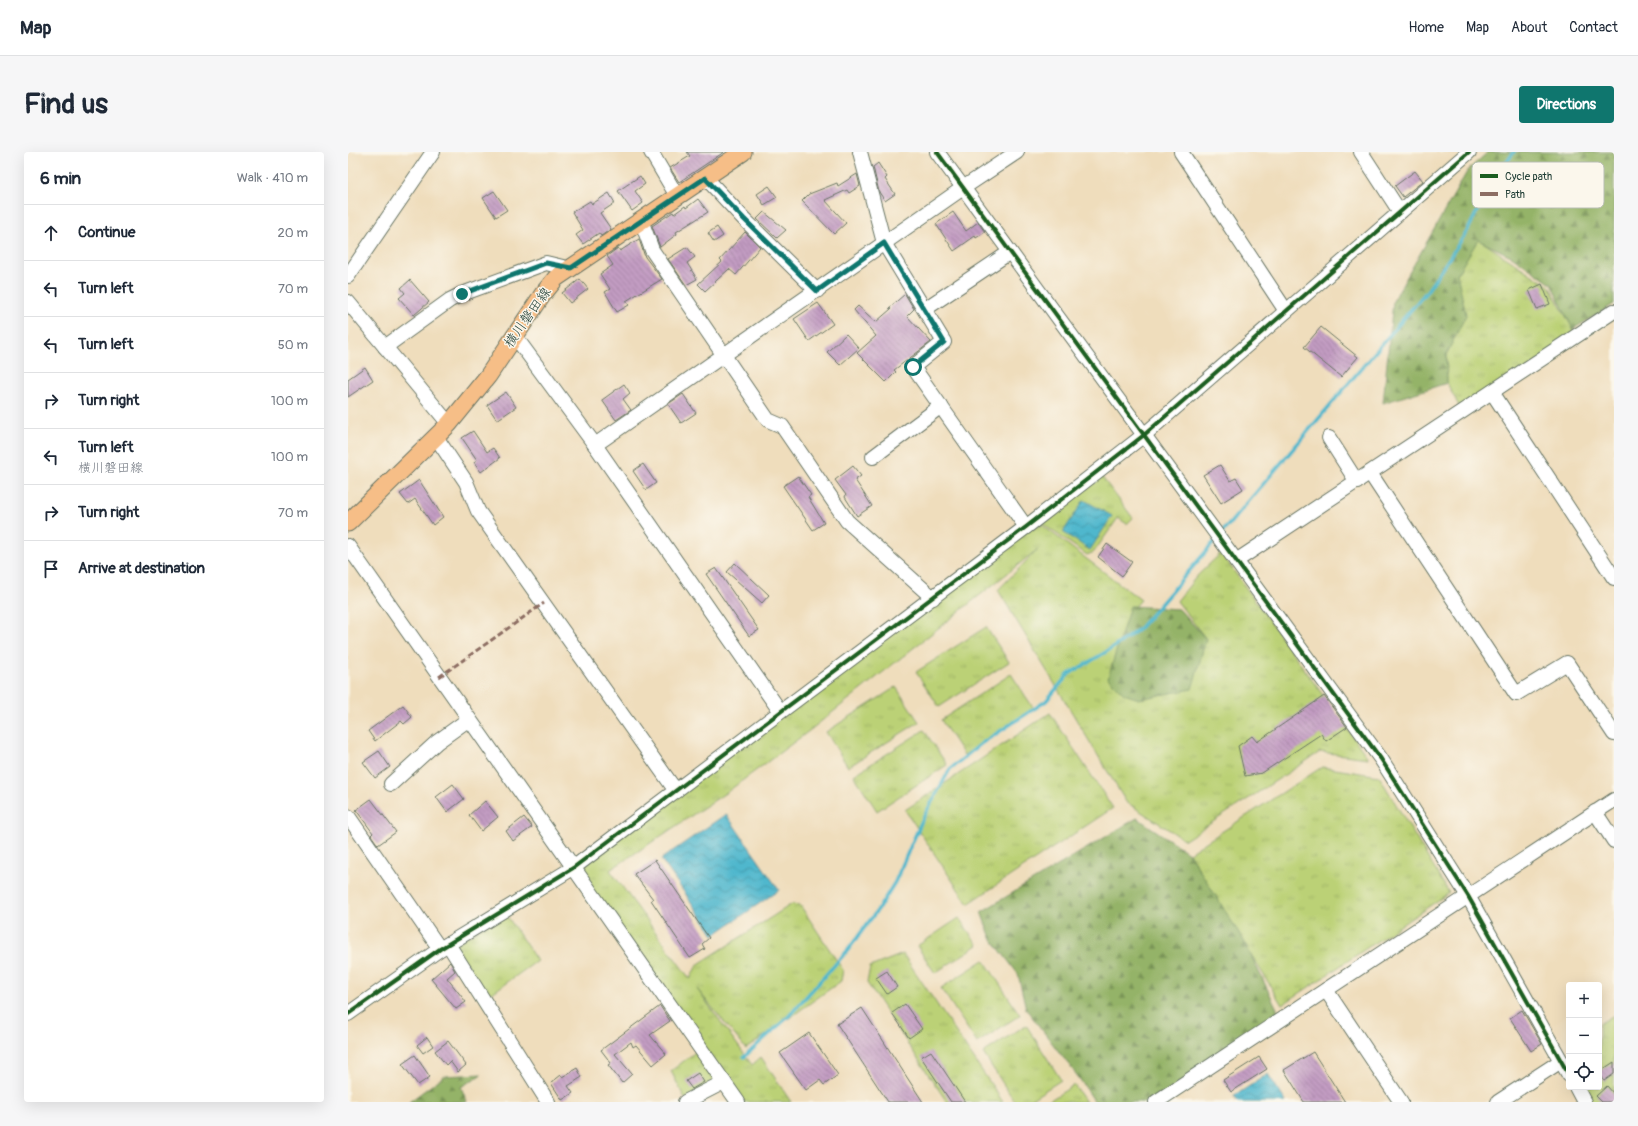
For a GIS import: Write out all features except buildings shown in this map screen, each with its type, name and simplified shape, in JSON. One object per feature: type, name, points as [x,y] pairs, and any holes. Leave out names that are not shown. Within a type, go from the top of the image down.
[{"type":"main road","name":"横川磐田線","points":[[348,523],[449,424],[488,376],[514,335],[556,278],[743,152]]},
{"type":"street","points":[[348,276],[433,152]]},
{"type":"street","points":[[651,152],[677,196]]},
{"type":"street","points":[[860,152],[884,243],[944,342],[913,367],[1026,527]]},
{"type":"street","points":[[937,152],[1381,759],[1468,896],[1566,1070]]},
{"type":"street","points":[[595,445],[963,188],[1017,152]]},
{"type":"street","points":[[1181,152],[1286,311]]},
{"type":"street","points":[[1361,152],[1400,212]]},
{"type":"street","points":[[348,1014],[444,946],[573,868],[1026,527],[1144,435],[1469,152]]},
{"type":"street","points":[[705,178],[817,291]]},
{"type":"street","points":[[641,220],[652,250],[768,420],[782,426],[847,521],[932,598]]},
{"type":"street","points":[[925,310],[1010,252]]},
{"type":"street","points":[[385,347],[450,300],[462,294],[546,263],[571,268]]},
{"type":"street","points":[[348,302],[449,424]]},
{"type":"street","points":[[1236,561],[1614,311]]},
{"type":"street","points":[[514,335],[595,445],[780,711]]},
{"type":"street","points":[[1492,392],[1614,578]]},
{"type":"street","points":[[873,457],[941,406]]},
{"type":"street","points":[[436,437],[466,482],[478,511],[676,791]]},
{"type":"street","points":[[1329,438],[1357,482]]},
{"type":"street","points":[[1370,473],[1516,694],[1567,663],[1614,734]]},
{"type":"street","points":[[348,546],[738,1102]]},
{"type":"street","points":[[391,784],[437,742],[469,719]]},
{"type":"street","points":[[1156,1102],[1614,800]]},
{"type":"street","points":[[1595,812],[1614,841]]},
{"type":"street","points":[[348,816],[444,946],[548,1102]]},
{"type":"street","points":[[1326,990],[1401,1102]]},
{"type":"street","points":[[1498,1102],[1561,1061]]},
{"type":"street","points":[[685,1102],[724,1082]]},
{"type":"street","points":[[1578,1090],[1584,1102]]},
{"type":"green space","points":[[1488,152],[1614,152],[1614,304],[1573,329],[1551,284],[1513,257],[1478,240],[1457,274],[1466,315],[1446,355],[1447,383],[1383,403],[1393,301],[1468,170],[1472,166],[1472,208],[1604,208],[1604,162],[1477,162]]},
{"type":"green space","points":[[1478,239],[1549,286],[1573,329],[1578,335],[1462,412],[1447,383],[1446,355],[1465,315],[1457,274]]},
{"type":"green space","points":[[1101,476],[1133,518],[1127,524],[1118,518],[1094,552],[1087,555],[1040,522]]},
{"type":"green space","points":[[1035,520],[1141,600],[1128,614],[1206,639],[1177,601],[1197,576],[1221,553],[1368,758],[1320,752],[1185,840],[1126,802],[998,590],[1038,549],[809,731],[727,792],[610,870],[690,979],[697,965],[792,904],[800,905],[843,970],[841,981],[746,1049],[697,989],[752,1065],[761,1057],[791,1102],[739,1102],[575,872]]},
{"type":"green space","points":[[1130,606],[1179,609],[1206,639],[1192,689],[1139,699],[1124,694],[1108,678]]},
{"type":"green space","points":[[986,627],[1009,662],[939,707],[916,672]]},
{"type":"green space","points":[[1011,674],[1034,709],[964,755],[941,720]]},
{"type":"green space","points":[[896,687],[919,722],[848,767],[826,732]]},
{"type":"green space","points":[[1050,713],[1113,808],[968,904],[905,810]]},
{"type":"green space","points":[[924,730],[947,765],[877,811],[854,775]]},
{"type":"green space","points":[[1322,767],[1379,776],[1449,893],[1282,1005],[1189,853]]},
{"type":"green space","points":[[1137,818],[1189,853],[1244,941],[1282,1019],[1156,1102],[1095,1102],[1079,1078],[1026,1009],[1018,974],[991,938],[981,912]]},
{"type":"green space","points":[[505,913],[537,961],[488,996],[454,945]]},
{"type":"green space","points":[[959,918],[978,945],[935,973],[917,946]]},
{"type":"green space","points":[[903,954],[1003,1102],[947,1102],[867,983],[870,967]]},
{"type":"green space","points":[[984,960],[1020,1015],[977,1043],[941,988]]},
{"type":"green space","points":[[1614,1015],[1614,1102],[1588,1102],[1582,1090],[1602,1090],[1602,1022]]},
{"type":"green space","points":[[1026,1025],[1061,1080],[1027,1102],[1015,1102],[983,1053]]},
{"type":"green space","points":[[698,1050],[722,1083],[685,1099],[671,1071]]},
{"type":"green space","points":[[482,1074],[461,1087],[467,1102],[409,1102],[444,1076]]},
{"type":"green space","points":[[1074,1085],[1086,1102],[1047,1102]]},
{"type":"water","points":[[1084,500],[1112,516],[1090,550],[1063,532]]},
{"type":"water","points":[[726,814],[779,890],[714,935],[661,859]]},
{"type":"water","points":[[1268,1074],[1286,1102],[1238,1102],[1234,1096]]},
{"type":"waterway","points":[[1507,162],[1514,152]]},
{"type":"waterway","points":[[1220,535],[1427,291],[1468,230],[1479,208]]},
{"type":"waterway","points":[[744,1057],[788,1017],[848,950],[879,908],[895,882],[923,818],[950,769],[982,743],[1046,701],[1069,674],[1111,649],[1139,629],[1216,540]]},
{"type":"marked path","points":[[439,677],[544,603]]},
{"type":"cycle path","points":[[937,152],[1381,759],[1468,896],[1566,1070]]},
{"type":"cycle path","points":[[348,1014],[440,949],[573,868],[1026,527],[1144,435],[1469,152]]},
{"type":"route","points":[[462,294],[546,263],[571,268],[705,178],[817,291],[884,243],[944,342],[913,367]]}]
